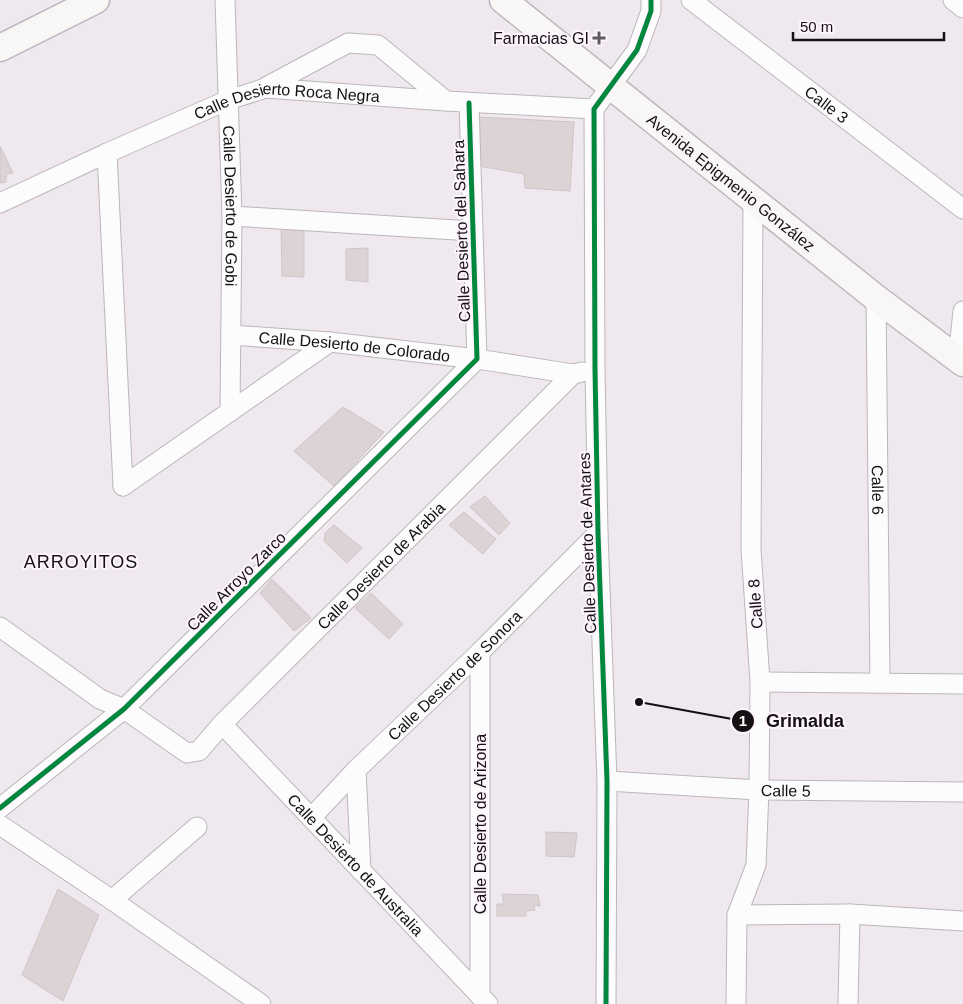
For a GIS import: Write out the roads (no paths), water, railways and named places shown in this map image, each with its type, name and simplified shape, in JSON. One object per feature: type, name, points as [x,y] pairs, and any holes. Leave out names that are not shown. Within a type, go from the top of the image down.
[{"type":"street","points":[[0,48],[93,0]]},
{"type":"street","name":"Calle Desierto de Gobi","points":[[225,0],[232,216],[230,412]]},
{"type":"street","name":"Avenida Epigmenio González","points":[[503,0],[876,298],[961,361]]},
{"type":"street","points":[[594,109],[637,50],[651,11],[651,0]]},
{"type":"street","name":"Calle 3","points":[[691,0],[963,209]]},
{"type":"street","points":[[952,0],[963,8]]},
{"type":"street","points":[[266,88],[348,43],[378,45],[446,101]]},
{"type":"street","name":"Calle Desierto Roca Negra","points":[[0,203],[107,153],[228,100],[266,88],[469,103],[594,109]]},
{"type":"street","name":"Calle Desierto del Sahara","points":[[469,103],[477,359]]},
{"type":"street","name":"Calle Desierto de Antares","points":[[594,109],[598,532],[607,781],[606,1004]]},
{"type":"street","points":[[107,153],[123,486],[330,342]]},
{"type":"street","name":"Calle 8","points":[[736,1004],[737,916],[756,865],[759,790],[760,682],[751,549],[753,201]]},
{"type":"street","points":[[232,216],[472,232]]},
{"type":"street","name":"Calle 6","points":[[876,298],[880,684]]},
{"type":"street","points":[[961,361],[963,311]]},
{"type":"street","name":"Calle Desierto de Colorado","points":[[231,336],[330,342],[477,359],[574,374],[595,369]]},
{"type":"street","name":"Calle Arroyo Zarco","points":[[0,808],[124,709],[477,359]]},
{"type":"street","name":"Calle Desierto de Arabia","points":[[124,709],[187,753],[199,751],[222,724],[574,374]]},
{"type":"street","name":"Calle Desierto de Sonora","points":[[312,817],[356,770],[480,652],[598,532]]},
{"type":"street","points":[[0,627],[100,699],[124,709]]},
{"type":"street","name":"Calle Desierto de Arizona","points":[[480,652],[484,1000]]},
{"type":"street","points":[[760,682],[963,684]]},
{"type":"street","name":"Calle Desierto de Australia","points":[[222,724],[484,1000]]},
{"type":"street","points":[[356,770],[362,871]]},
{"type":"street","name":"Calle 5","points":[[607,781],[759,790],[963,792]]},
{"type":"street","points":[[0,825],[261,1004]]},
{"type":"street","points":[[112,900],[197,827]]},
{"type":"street","points":[[737,916],[850,914],[963,921]]},
{"type":"street","points":[[848,1004],[850,914]]},
{"type":"place","name":"Farmacias GI","points":[[599,38]]},
{"type":"place","name":"Grimalda","points":[[639,702]]},
{"type":"district","name":"ARROYITOS","points":[[81,562]]}]
